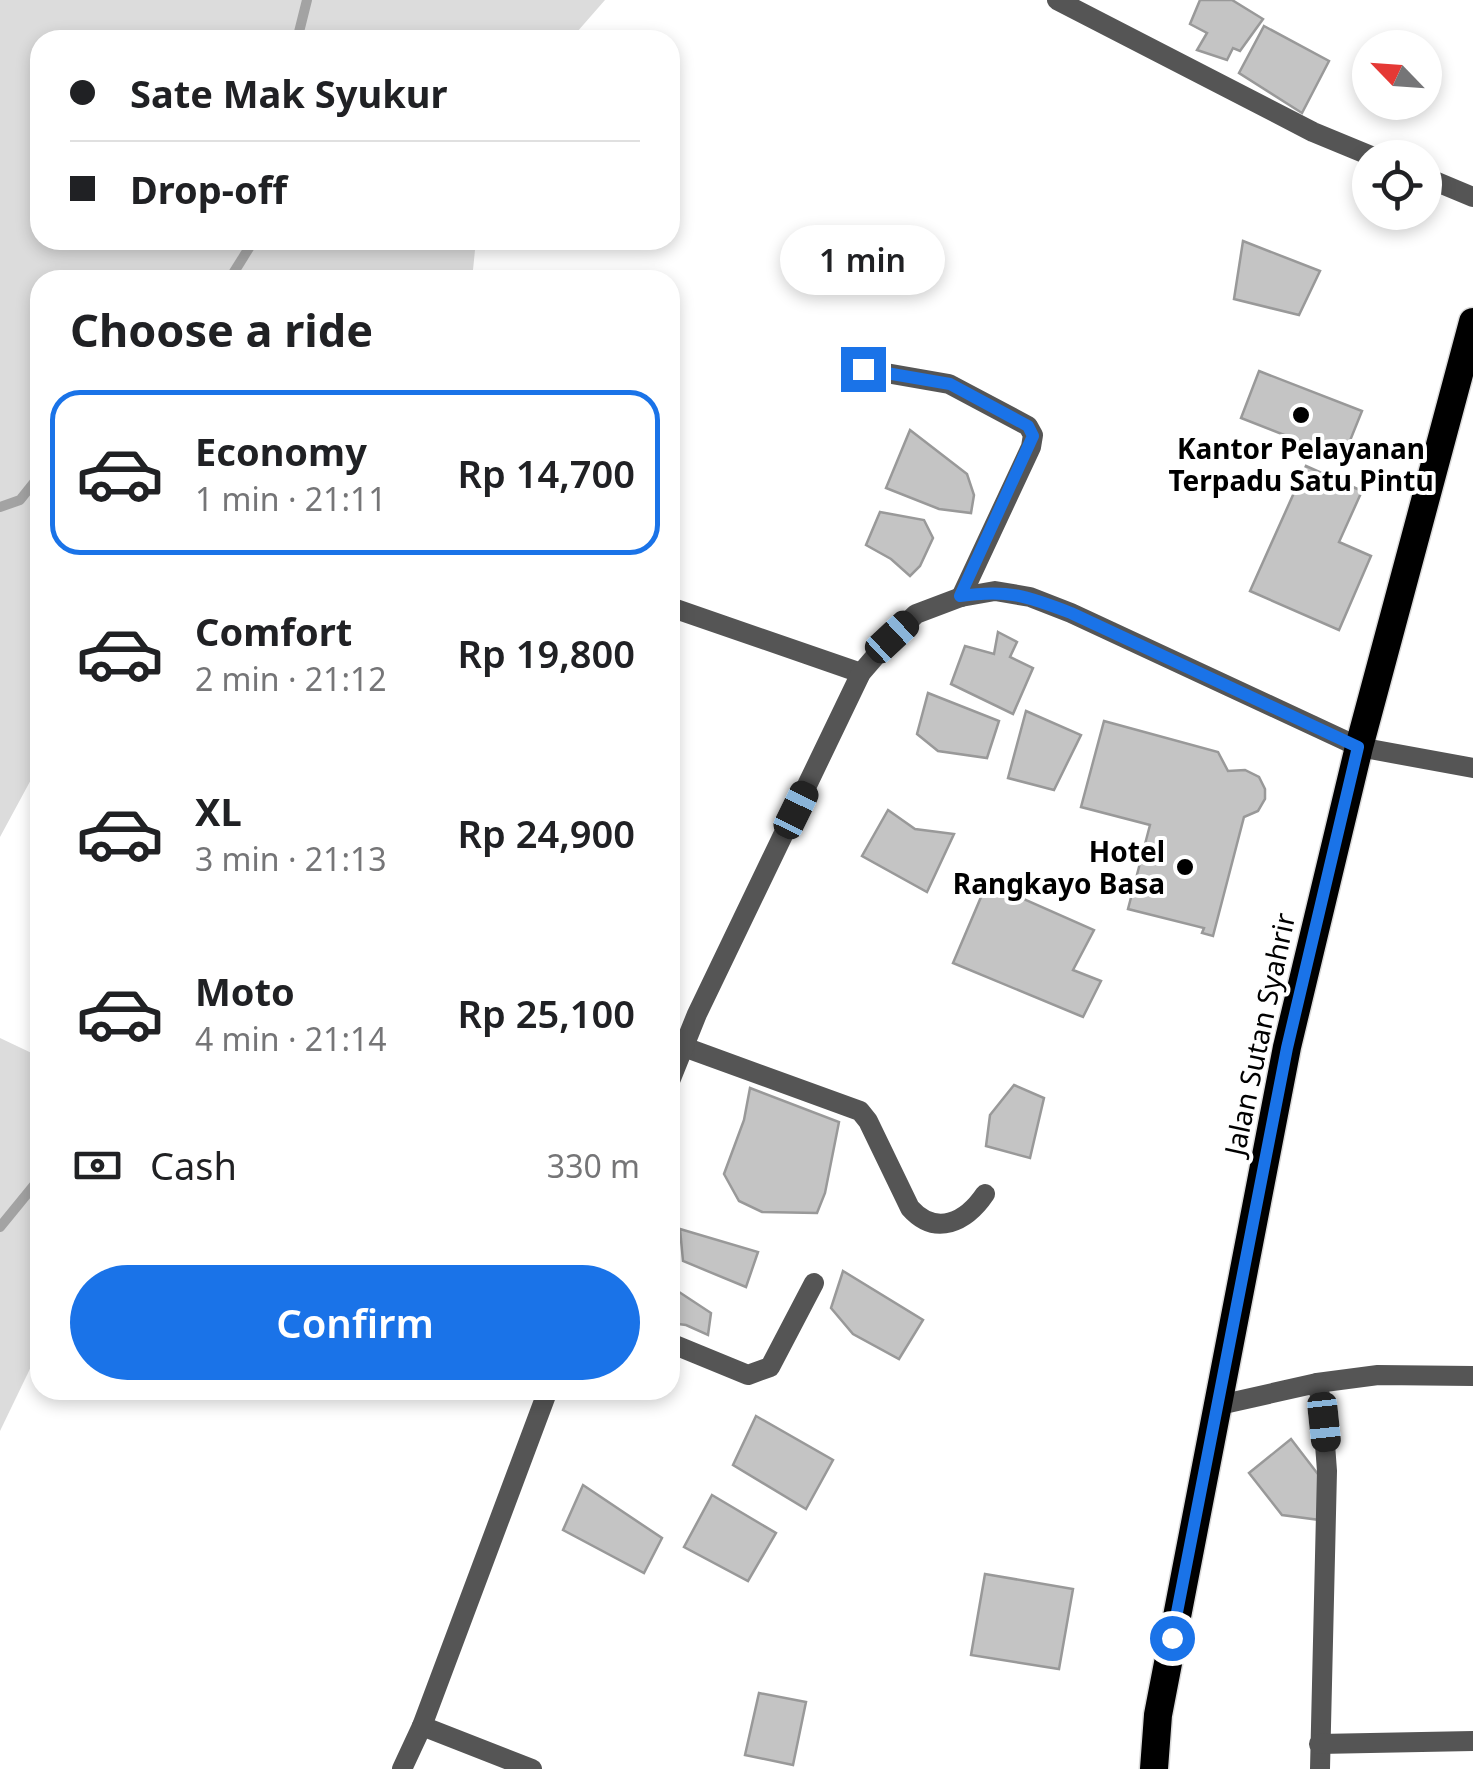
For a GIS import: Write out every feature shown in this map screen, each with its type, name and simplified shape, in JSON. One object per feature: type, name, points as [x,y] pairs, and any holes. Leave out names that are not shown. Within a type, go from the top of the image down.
[{"type":"highway","name":"Jalan Sutan Syahrir","points":[[1154,1769],[1158,1716],[1215,1406],[1287,1048],[1358,747],[1473,322]]},
{"type":"street","points":[[1057,0],[1312,132],[1352,148]]},
{"type":"street","points":[[1442,185],[1473,197]]},
{"type":"street","points":[[863,369],[950,384],[1028,426],[1033,436],[960,596]]},
{"type":"street","points":[[680,1056],[862,673],[916,614],[960,596],[995,591],[1030,597],[1358,747],[1473,768]]},
{"type":"street","points":[[680,610],[862,673]]},
{"type":"street","points":[[684,1046],[860,1112],[910,1208],[919,1218],[936,1224],[955,1223],[974,1209],[984,1194]]},
{"type":"street","points":[[680,1347],[748,1375],[759,1373],[770,1367],[814,1283]]},
{"type":"street","points":[[1215,1406],[1317,1383],[1378,1375],[1473,1376]]},
{"type":"street","points":[[1317,1383],[1328,1471],[1320,1769]]},
{"type":"street","points":[[402,1769],[422,1726],[544,1400]]},
{"type":"street","points":[[422,1726],[532,1769]]},
{"type":"street","points":[[1319,1744],[1473,1741]]},
{"type":"shaded area","points":[[0,0],[605,0],[579,30],[30,30],[30,250],[475,250],[473,270],[30,270],[30,782],[0,837]]},
{"type":"shaded area","points":[[0,1038],[30,1052],[30,1369],[0,1431]]},
{"type":"building","points":[[1200,0],[1232,0],[1263,19],[1240,51],[1233,48],[1227,60],[1197,50],[1207,33],[1190,24]]},
{"type":"building","points":[[1264,26],[1329,61],[1302,113],[1239,73]]},
{"type":"building","points":[[1243,241],[1320,271],[1299,315],[1234,299]]},
{"type":"building","name":"Kantor Pelayanan Terpadu Satu Pintu","points":[[1259,371],[1362,411],[1343,458],[1241,418]]},
{"type":"building","points":[[910,430],[967,474],[974,495],[971,513],[939,509],[886,488]]},
{"type":"building","points":[[1306,466],[1362,491],[1339,542],[1371,556],[1339,630],[1250,591]]},
{"type":"building","points":[[880,512],[924,520],[933,538],[920,566],[910,576],[866,545]]},
{"type":"building","points":[[998,632],[1017,642],[1010,657],[1033,668],[1013,714],[951,684],[965,646],[994,654]]},
{"type":"building","points":[[928,693],[999,721],[987,758],[938,751],[917,734]]},
{"type":"building","points":[[1026,711],[1081,735],[1054,790],[1008,778]]},
{"type":"building","name":"Hotel Rangkayo Basa","points":[[1104,721],[1218,752],[1228,771],[1245,770],[1259,777],[1265,799],[1258,811],[1244,817],[1213,936],[1202,933],[1204,928],[1128,909],[1150,825],[1081,807]]},
{"type":"building","points":[[888,810],[915,829],[954,834],[927,892],[862,856]]},
{"type":"building","points":[[987,883],[1094,930],[1073,970],[1101,981],[1083,1017],[953,963]]},
{"type":"building","points":[[1014,1085],[1044,1098],[1030,1158],[986,1146],[990,1115]]},
{"type":"building","points":[[750,1088],[839,1122],[825,1193],[817,1213],[762,1212],[739,1201],[724,1174],[744,1120]]},
{"type":"building","points":[[680,1229],[758,1252],[746,1287],[683,1261]]},
{"type":"building","points":[[843,1271],[923,1320],[899,1359],[853,1334],[831,1308]]},
{"type":"building","points":[[680,1293],[711,1313],[708,1335],[680,1324]]},
{"type":"building","points":[[756,1416],[833,1460],[806,1509],[733,1465]]},
{"type":"building","points":[[1291,1439],[1324,1482],[1320,1520],[1282,1515],[1249,1473]]},
{"type":"building","points":[[583,1485],[662,1538],[644,1573],[563,1530]]},
{"type":"building","points":[[712,1495],[776,1533],[748,1581],[684,1547]]},
{"type":"building","points":[[985,1574],[1073,1589],[1059,1669],[971,1655]]},
{"type":"building","points":[[759,1693],[806,1702],[793,1765],[745,1755]]},
{"type":"waterway","points":[[300,30],[307,0]]},
{"type":"waterway","points":[[235,270],[248,250]]},
{"type":"waterway","points":[[0,507],[20,500],[30,488]]},
{"type":"waterway","points":[[0,1227],[30,1190]]},
{"type":"place","name":"Kantor Pelayanan Terpadu Satu Pintu","points":[[1301,415]]},
{"type":"place","name":"Hotel Rangkayo Basa","points":[[1185,867]]},
{"type":"route","points":[[863,369],[950,384],[1028,426],[1033,436],[960,596],[995,591],[1030,597],[1358,747],[1287,1048],[1172,1638]]}]
